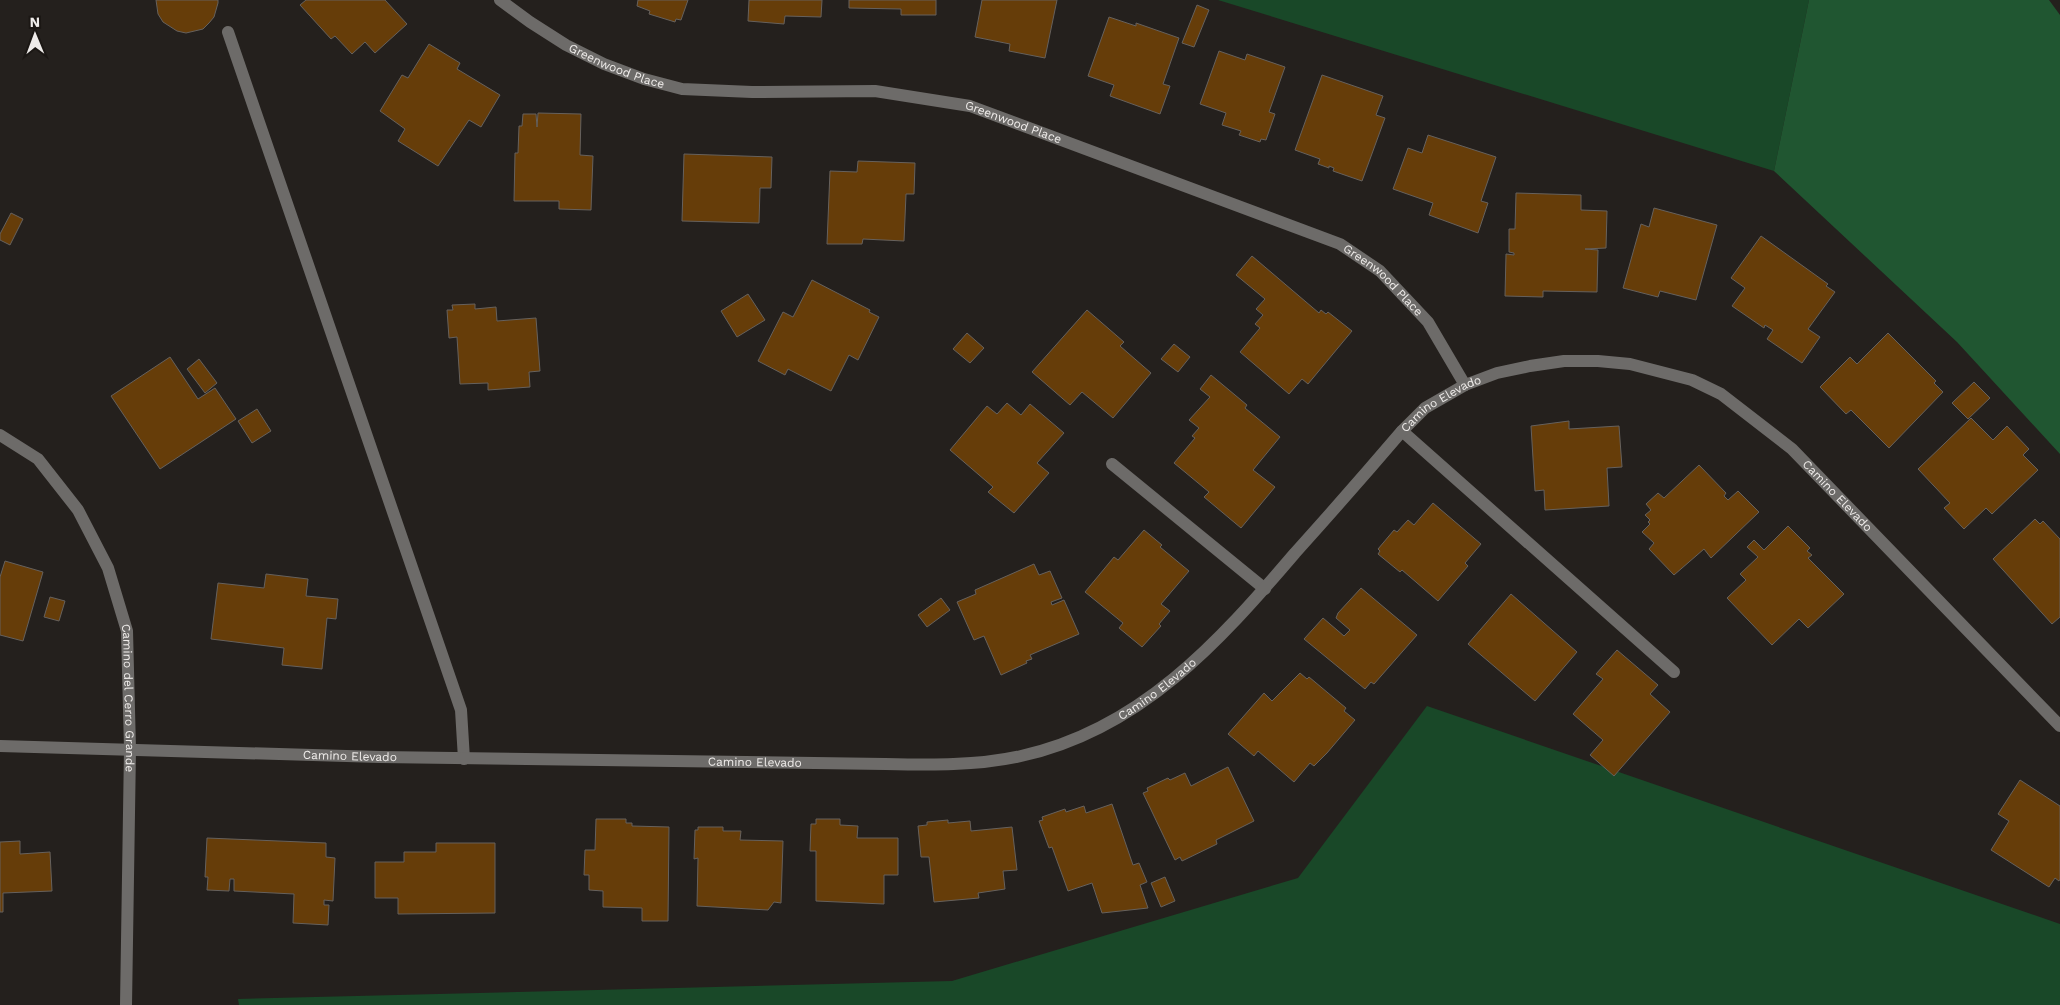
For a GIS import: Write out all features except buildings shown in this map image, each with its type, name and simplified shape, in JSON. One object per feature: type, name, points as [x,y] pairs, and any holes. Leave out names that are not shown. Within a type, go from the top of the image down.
[{"type":"street","name":"Greenwood Place","points":[[500,0],[566,45],[604,64],[644,79],[682,89],[762,92],[875,91],[970,106],[1340,244],[1380,271],[1428,322],[1465,385]]},
{"type":"street","points":[[228,32],[462,710],[464,759]]},
{"type":"street","name":"Camino Elevado","points":[[0,746],[464,759],[948,765],[1022,756],[1092,732],[1156,694],[1198,658],[1265,589],[1402,431],[1425,408],[1465,385],[1497,374],[1530,366],[1564,361],[1598,361],[1630,364],[1692,380],[1721,394],[1792,449],[2060,726]]},
{"type":"street","points":[[1402,431],[1674,672]]},
{"type":"street","name":"Camino del Cerro Grande","points":[[0,435],[38,459],[60,484],[78,510],[108,568],[127,631],[130,749],[126,1005]]},
{"type":"street","points":[[1112,464],[1265,589]]},
{"type":"green space","points":[[1218,0],[1809,0],[1774,171]]},
{"type":"green space","points":[[1809,0],[2049,0],[2060,15],[2060,454],[1957,342],[1774,171]]},
{"type":"green space","points":[[1427,706],[2060,924],[2060,1005],[239,1005],[238,999],[952,981],[1298,878]]}]
